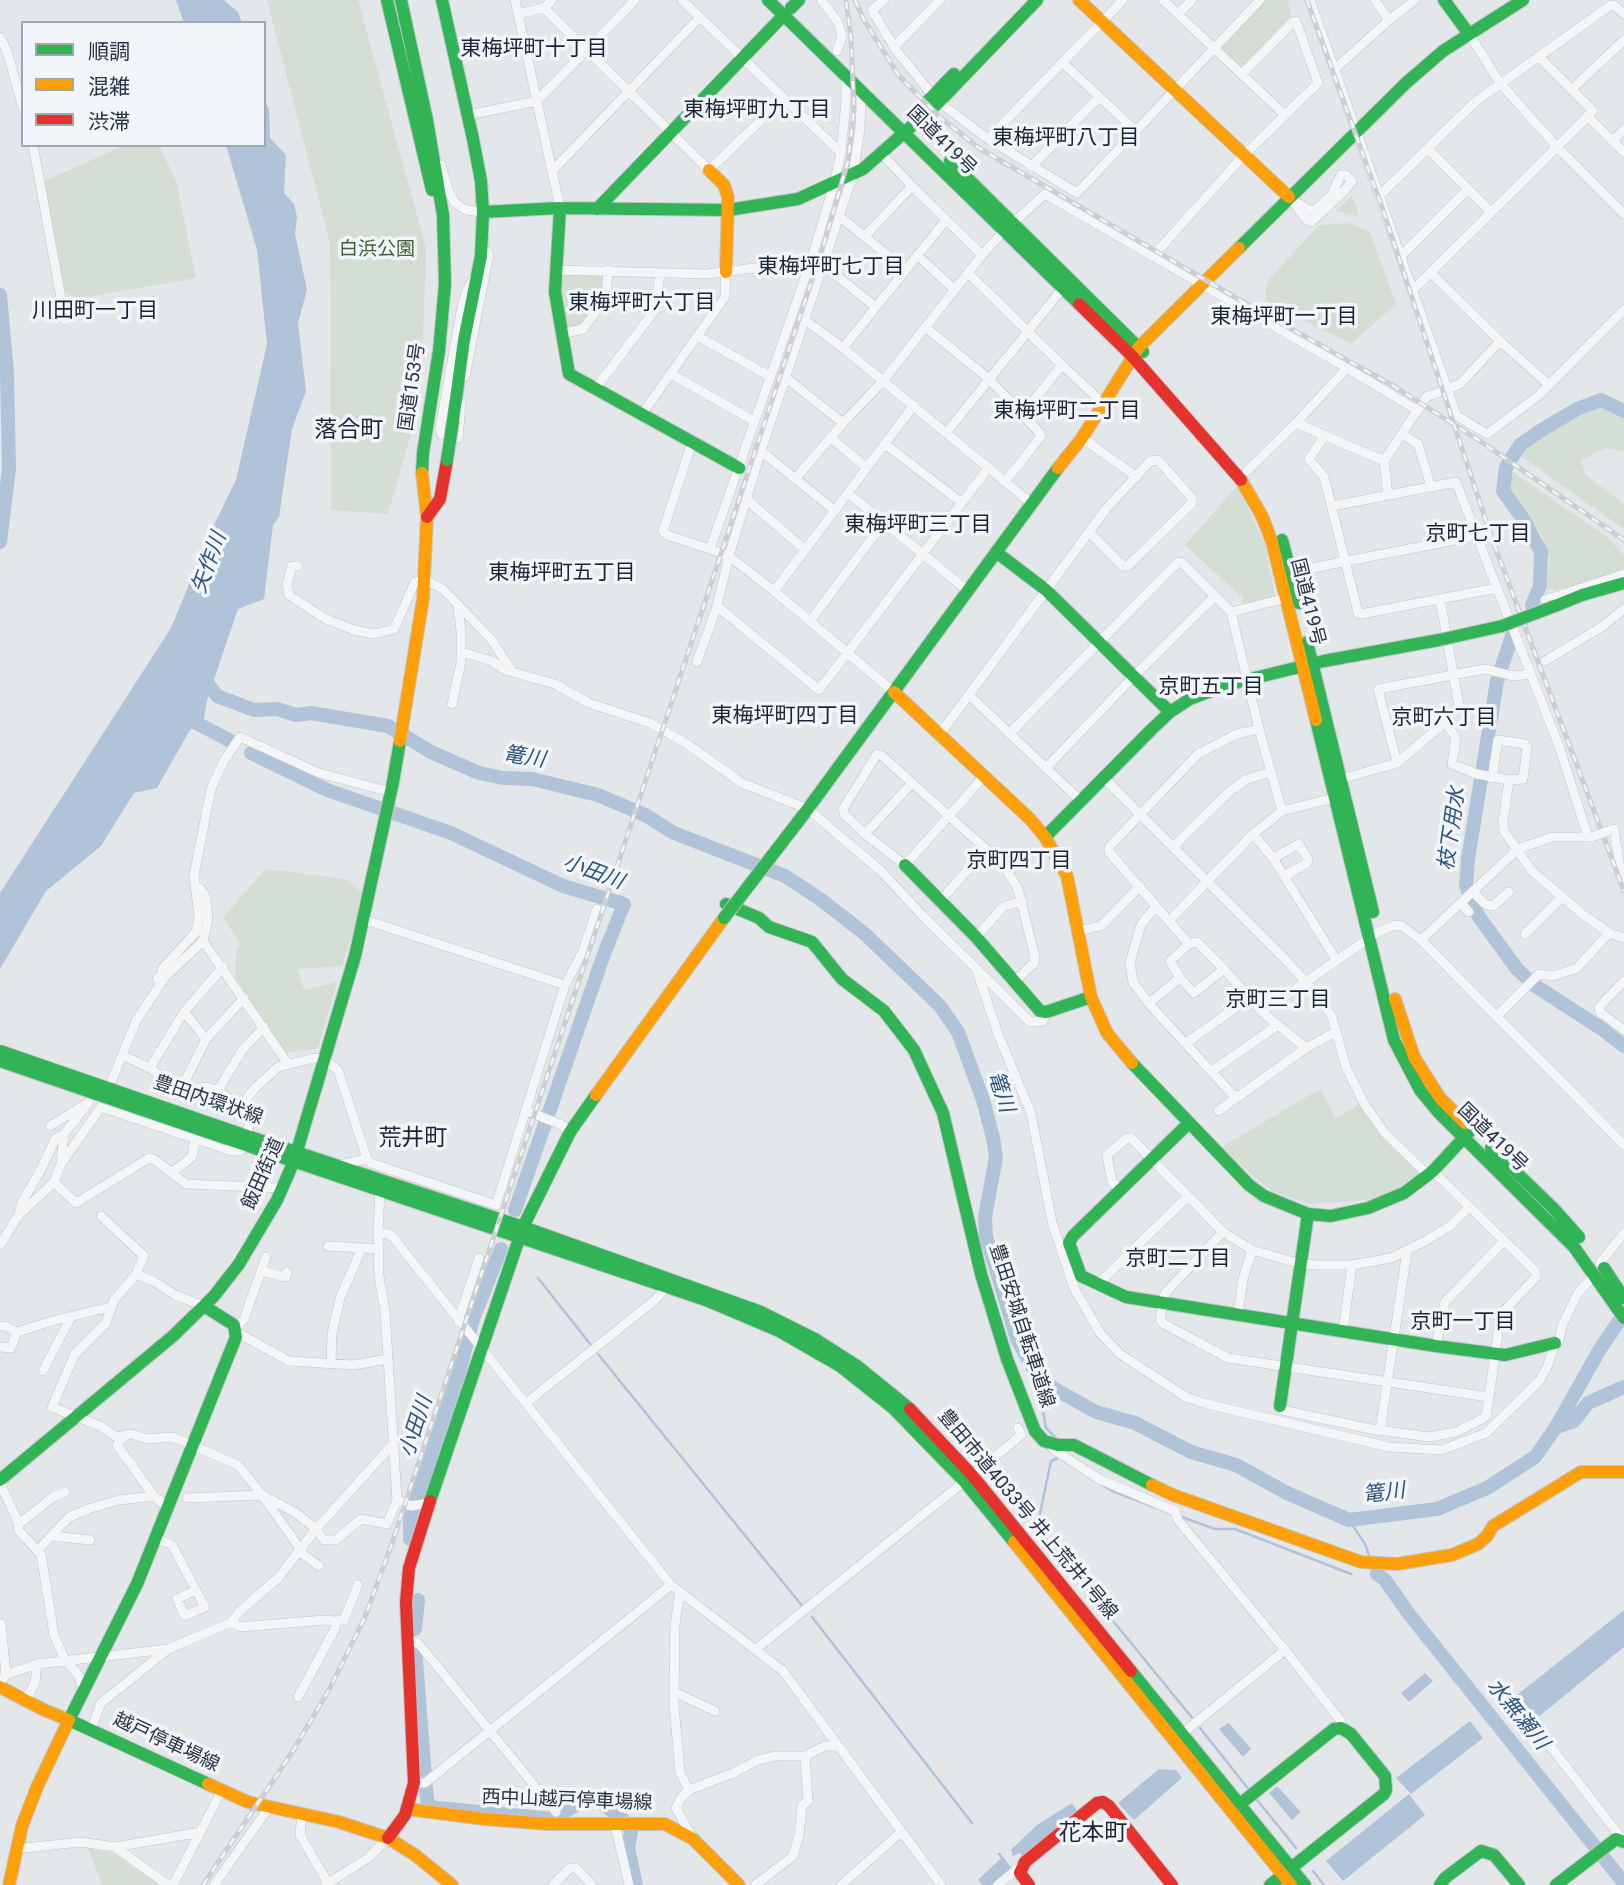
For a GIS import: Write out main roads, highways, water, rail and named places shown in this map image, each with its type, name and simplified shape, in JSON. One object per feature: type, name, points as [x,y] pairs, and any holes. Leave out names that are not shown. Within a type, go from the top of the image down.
[{"type":"main road","points":[[387,0],[433,196],[443,215]]},
{"type":"main road","name":"国道153号","points":[[392,787],[423,599],[426,517],[422,477],[423,453],[439,351],[445,284],[443,215],[427,120],[401,0]]},
{"type":"main road","points":[[426,517],[440,499],[464,340],[479,268],[484,212],[481,181],[442,0]]},
{"type":"main road","name":"国道419号","points":[[768,0],[789,6],[837,51],[908,126],[1135,351],[1247,471],[1274,519],[1292,572],[1334,798],[1373,935],[1414,1057],[1440,1098],[1467,1133],[1553,1208],[1600,1272],[1624,1298]]},
{"type":"main road","points":[[936,99],[1028,0]]},
{"type":"main road","points":[[484,212],[560,208],[728,210],[798,199],[853,174],[881,153],[1037,0]]},
{"type":"main road","points":[[1079,0],[1289,197]]},
{"type":"main road","points":[[1444,0],[1469,34]]},
{"type":"main road","points":[[452,1885],[415,1855],[388,1838],[407,1809],[414,1783],[406,1602],[409,1568],[521,1232],[570,1132],[695,957],[1082,438],[1135,351],[1406,83],[1443,51],[1523,0]]},
{"type":"main road","points":[[597,209],[743,60],[789,6]]},
{"type":"main road","name":"国道419号","points":[[789,6],[861,90],[908,126]]},
{"type":"main road","points":[[709,170],[724,185],[728,210],[726,272]]},
{"type":"main road","points":[[560,208],[555,292],[569,374],[739,468]]},
{"type":"main road","name":"国道419号","points":[[1009,227],[1062,289],[1135,351],[1246,486],[1262,516],[1341,779],[1373,935]]},
{"type":"main road","points":[[996,552],[1046,590],[1170,712]]},
{"type":"main road","points":[[1045,837],[1170,712],[1208,691],[1308,666],[1502,626],[1550,603],[1624,583]]},
{"type":"main road","points":[[894,692],[1030,819],[1045,837],[1067,876],[1091,997],[1107,1033],[1188,1124],[1248,1185],[1264,1196],[1308,1214],[1331,1216],[1379,1205],[1431,1173],[1467,1133]]},
{"type":"main road","name":"飯田街道","points":[[0,1481],[173,1336],[204,1306],[244,1257],[295,1156],[365,920],[392,787]]},
{"type":"main road","points":[[905,865],[976,937],[1037,1009],[1046,1012],[1091,997]]},
{"type":"main road","name":"豊田安城自転車道線","points":[[726,904],[759,918],[769,927],[812,943],[842,979],[884,1011],[914,1051],[943,1113],[981,1274],[1007,1359],[1035,1431],[1044,1441],[1058,1445],[1074,1445],[1173,1495],[1361,1562],[1397,1564],[1452,1555],[1478,1544],[1493,1526],[1581,1472],[1624,1472]]},
{"type":"main road","name":"豊田内環状線","points":[[0,1051],[230,1135]]},
{"type":"main road","name":"豊田内環状線","points":[[0,1061],[295,1156],[380,1190],[521,1232]]},
{"type":"main road","points":[[1188,1124],[1073,1236],[1069,1243],[1079,1273],[1126,1297],[1436,1346],[1505,1355],[1555,1343]]},
{"type":"main road","name":"豊田内環状線","points":[[295,1156],[339,1165],[521,1232]]},
{"type":"main road","points":[[1280,1406],[1308,1214]]},
{"type":"main road","name":"豊田市道4033号 井上荒井1号線","points":[[521,1232],[762,1323],[832,1361],[893,1408],[968,1478],[1288,1876],[1305,1885]]},
{"type":"main road","name":"豊田市道4033号 井上荒井1号線","points":[[521,1232],[740,1304],[815,1339],[857,1366],[907,1405],[1184,1733],[1240,1804],[1288,1876]]},
{"type":"main road","name":"国道419号","points":[[1600,1272],[1624,1318]]},
{"type":"main road","points":[[9,1885],[9,1863],[37,1787],[137,1584],[236,1337],[236,1331],[228,1320],[204,1306]]},
{"type":"main road","points":[[2,1682],[25,1701],[69,1720]]},
{"type":"main road","name":"越戸停車場線","points":[[69,1720],[248,1802],[364,1828],[388,1838]]},
{"type":"main road","points":[[1240,1804],[1334,1729],[1343,1729],[1351,1734],[1385,1776],[1384,1794],[1288,1876],[1270,1885]]},
{"type":"main road","points":[[1029,1885],[1020,1873],[1023,1864],[1097,1803],[1103,1802],[1172,1885]]},
{"type":"main road","name":"西中山越戸停車場線","points":[[407,1809],[513,1822],[665,1824],[693,1839],[739,1885]]},
{"type":"main road","points":[[1556,1885],[1605,1846],[1616,1839],[1623,1841]]},
{"type":"main road","points":[[1440,1885],[1473,1855],[1482,1851],[1494,1854],[1518,1885]]},
{"type":"water","points":[[176,0],[224,0],[238,12],[241,21],[183,21]]},
{"type":"water","name":"矢作川","points":[[266,104],[269,109],[270,138],[286,155],[284,193],[294,204],[297,217],[295,234],[307,290],[298,323],[306,391],[292,429],[279,517],[273,525],[264,599],[238,609],[207,700],[204,718],[190,730],[157,788],[134,793],[101,846],[46,891],[0,969],[0,893],[171,628],[211,531],[236,480],[267,344],[257,250],[227,147],[266,147]]},
{"type":"water","points":[[1624,1610],[1624,1647],[1531,1723],[1512,1699]]},
{"type":"water","points":[[1425,1673],[1433,1681],[1409,1702],[1401,1693]]},
{"type":"water","points":[[1470,1721],[1483,1738],[1411,1794],[1396,1778]]},
{"type":"water","points":[[1229,1723],[1251,1749],[1243,1757],[1219,1729]]},
{"type":"water","points":[[1159,1769],[1176,1770],[1182,1778],[1134,1820],[1118,1803]]},
{"type":"water","points":[[1277,1786],[1301,1812],[1292,1820],[1269,1793]]},
{"type":"water","points":[[1409,1794],[1425,1815],[1343,1881],[1326,1861]]},
{"type":"water","points":[[1072,1803],[1080,1815],[1024,1859],[1020,1853],[1013,1856],[1011,1850],[1037,1825]]},
{"type":"water","points":[[1001,1858],[1011,1869],[991,1885],[983,1885],[978,1880]]},
{"type":"waterway","points":[[0,295],[7,373],[9,469],[0,542]]},
{"type":"waterway","name":"枝下用水","points":[[1532,605],[1540,586],[1541,552],[1522,517],[1503,491],[1506,467],[1520,445],[1577,409],[1601,400],[1624,411]]},
{"type":"waterway","name":"枝下用水","points":[[1512,636],[1497,681],[1466,886],[1479,917],[1517,969],[1534,985],[1624,1046]]},
{"type":"waterway","name":"篭川","points":[[201,674],[217,696],[254,710],[277,709],[296,715],[311,713],[388,726],[431,752],[479,773],[503,778],[532,779],[598,795],[645,815],[674,833],[785,876],[865,934],[940,1006],[958,1032],[983,1100],[993,1138],[996,1157],[985,1217],[986,1236],[1017,1339],[1036,1373],[1053,1388],[1096,1412],[1135,1423],[1191,1452],[1236,1465],[1287,1493],[1349,1520],[1437,1509],[1487,1488],[1535,1457],[1624,1314]]},
{"type":"waterway","name":"小田川","points":[[181,715],[229,740]]},
{"type":"waterway","name":"小田川","points":[[251,753],[327,790],[451,833],[563,886],[624,904],[515,1210]]},
{"type":"waterway","name":"小田川","points":[[410,1539],[410,1518],[460,1369],[473,1319],[501,1249]]},
{"type":"waterway","points":[[538,1278],[591,1345]]},
{"type":"waterway","points":[[598,1354],[803,1607]]},
{"type":"waterway","points":[[1036,1373],[1046,1428],[1058,1440]]},
{"type":"waterway","points":[[1556,1427],[1574,1421],[1588,1403],[1624,1387]]},
{"type":"waterway","points":[[1058,1458],[1051,1461],[1037,1528],[1194,1720]]},
{"type":"waterway","points":[[1078,1470],[1112,1491],[1170,1513]]},
{"type":"waterway","points":[[1179,1516],[1215,1529],[1235,1529],[1351,1574]]},
{"type":"waterway","points":[[1349,1520],[1365,1544],[1370,1558]]},
{"type":"waterway","name":"水無瀬川","points":[[1377,1574],[1385,1580],[1409,1614],[1624,1883]]},
{"type":"waterway","name":"小田川","points":[[415,1629],[418,1600]]},
{"type":"waterway","points":[[812,1617],[972,1823]]},
{"type":"waterway","name":"小田川","points":[[415,1647],[425,1777]]},
{"type":"waterway","points":[[1200,1728],[1250,1791]]},
{"type":"waterway","name":"小田川","points":[[426,1788],[428,1807],[553,1819],[586,1799],[596,1798],[623,1820]]},
{"type":"waterway","points":[[1254,1796],[1296,1848]]},
{"type":"waterway","name":"小田川","points":[[632,1827],[628,1848],[636,1885]]},
{"type":"waterway","points":[[999,1854],[1010,1868]]},
{"type":"waterway","points":[[1313,1871],[1324,1885]]},
{"type":"railway","points":[[203,1885],[293,1751],[330,1688],[365,1617],[391,1546],[824,244],[848,161],[854,109],[851,38],[846,0]]},
{"type":"railway","points":[[855,0],[864,20],[899,76],[941,118],[979,148],[1397,388],[1480,441],[1624,540]]},
{"type":"railway","points":[[1307,0],[1382,207],[1491,536],[1624,891]]},
{"type":"district","name":"東梅坪町十丁目","points":[[534,50]]},
{"type":"district","name":"東梅坪町九丁目","points":[[757,111]]},
{"type":"district","name":"東梅坪町八丁目","points":[[1066,139]]},
{"type":"district","name":"東梅坪町七丁目","points":[[831,268]]},
{"type":"district","name":"東梅坪町六丁目","points":[[642,304]]},
{"type":"district","name":"川田町一丁目","points":[[95,312]]},
{"type":"district","name":"東梅坪町一丁目","points":[[1284,318]]},
{"type":"district","name":"東梅坪町二丁目","points":[[1067,412]]},
{"type":"district","name":"落合町","points":[[349,431]]},
{"type":"district","name":"東梅坪町三丁目","points":[[918,526]]},
{"type":"district","name":"京町七丁目","points":[[1478,535]]},
{"type":"district","name":"東梅坪町五丁目","points":[[562,574]]},
{"type":"district","name":"京町五丁目","points":[[1211,688]]},
{"type":"district","name":"東梅坪町四丁目","points":[[785,717]]},
{"type":"district","name":"京町六丁目","points":[[1444,719]]},
{"type":"district","name":"京町四丁目","points":[[1019,862]]},
{"type":"district","name":"京町三丁目","points":[[1278,1001]]},
{"type":"district","name":"荒井町","points":[[413,1139]]},
{"type":"district","name":"京町二丁目","points":[[1178,1260]]},
{"type":"district","name":"京町一丁目","points":[[1463,1323]]},
{"type":"district","name":"花本町","points":[[1093,1834]]},
{"type":"park label","name":"白浜公園","points":[[377,250]]}]
